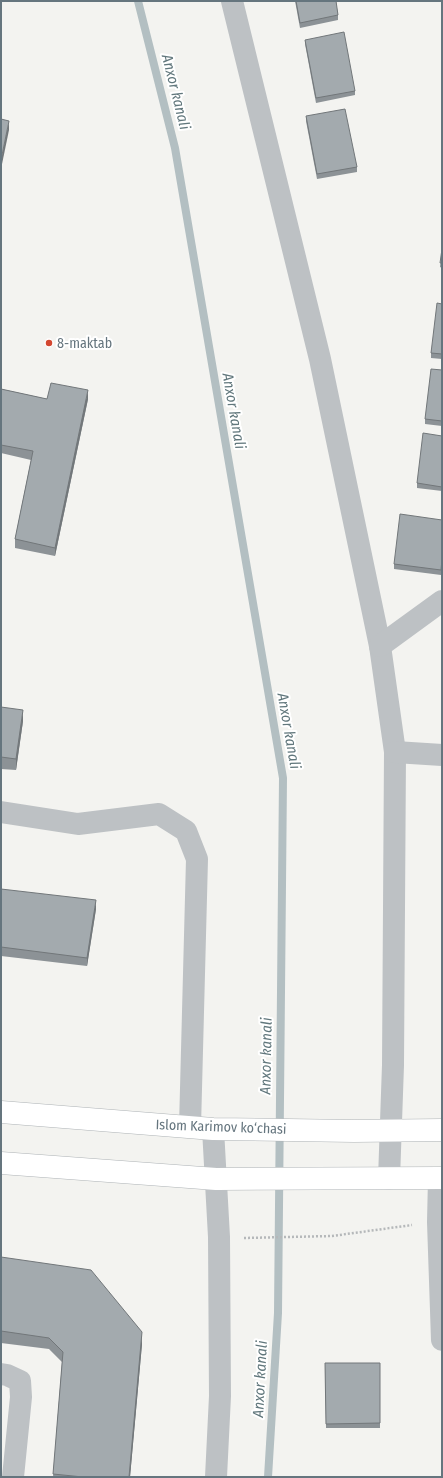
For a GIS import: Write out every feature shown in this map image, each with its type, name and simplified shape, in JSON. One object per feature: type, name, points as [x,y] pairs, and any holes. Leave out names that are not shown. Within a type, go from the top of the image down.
[{"type":"main road","name":"Islom Karimov ko‘chasi","points":[[1,1112],[213,1129],[354,1131],[442,1130]]},
{"type":"main road","points":[[1,1163],[216,1179],[440,1178]]},
{"type":"street","points":[[232,1],[320,359],[380,646],[395,752],[393,1065],[389,1178]]},
{"type":"street","points":[[380,646],[442,601]]},
{"type":"street","points":[[395,752],[442,755]]},
{"type":"street","points":[[1,812],[78,824],[159,814],[186,831],[197,859],[190,1127]]},
{"type":"street","points":[[213,1129],[219,1237],[220,1396],[216,1477]]},
{"type":"street","points":[[440,1178],[438,1222],[442,1340]]},
{"type":"street","points":[[1,1374],[20,1381],[21,1397],[13,1477]]},
{"type":"path","points":[[237,1238],[332,1236],[438,1222]]},
{"type":"building","points":[[296,1],[336,1],[338,15],[300,23]]},
{"type":"building","points":[[344,32],[355,91],[316,98],[305,40]]},
{"type":"building","points":[[345,109],[357,167],[317,174],[306,116]]},
{"type":"building","points":[[1,119],[9,121],[1,160]]},
{"type":"building","points":[[442,249],[442,263],[440,263]]},
{"type":"building","points":[[437,303],[442,304],[442,354],[431,353]]},
{"type":"building","points":[[431,369],[442,370],[442,421],[425,419]]},
{"type":"building","points":[[51,383],[88,390],[55,548],[15,539],[33,451],[1,445],[1,389],[47,399]]},
{"type":"building","points":[[423,433],[442,436],[442,487],[417,483]]},
{"type":"building","points":[[400,514],[442,520],[441,570],[394,564]]},
{"type":"building","points":[[1,707],[23,710],[16,759],[1,757]]},
{"type":"building","points":[[1,889],[96,900],[87,958],[1,947]]},
{"type":"building","points":[[1,1257],[91,1270],[142,1332],[129,1477],[83,1477],[53,1474],[63,1352],[49,1338],[1,1331]]},
{"type":"building","points":[[325,1363],[380,1363],[380,1423],[326,1424]]},
{"type":"waterway","name":"Anxor kanali","points":[[138,1],[175,148],[283,778],[278,1313],[268,1477]]},
{"type":"place","name":"8-maktab","points":[[49,343]]}]
